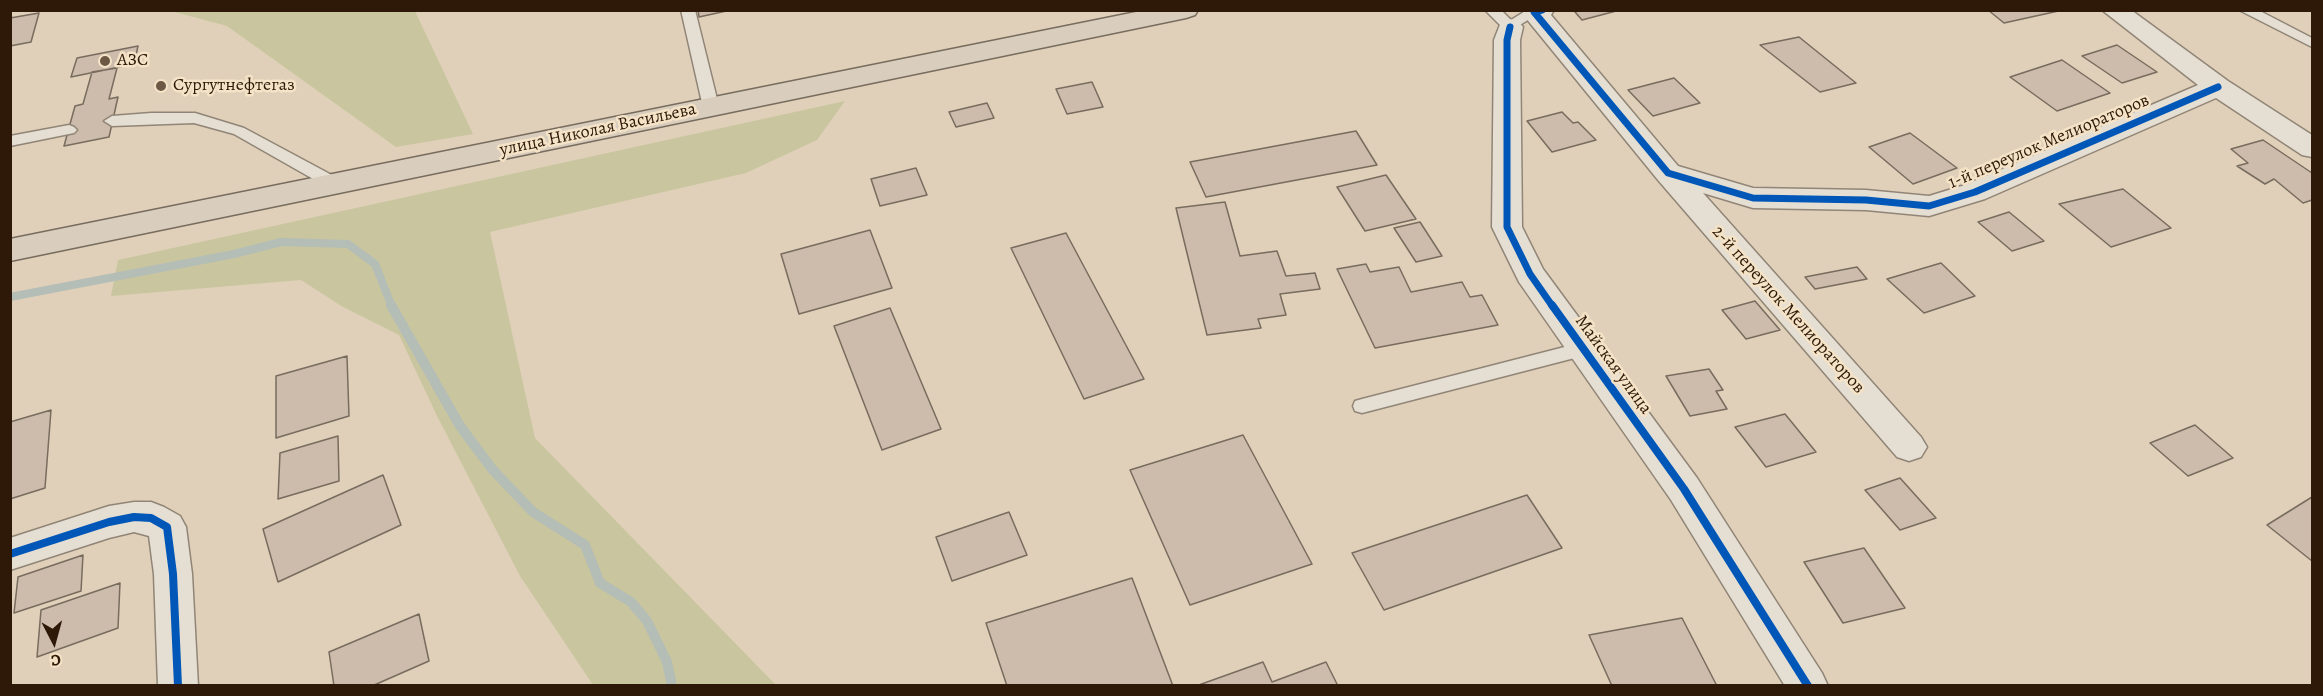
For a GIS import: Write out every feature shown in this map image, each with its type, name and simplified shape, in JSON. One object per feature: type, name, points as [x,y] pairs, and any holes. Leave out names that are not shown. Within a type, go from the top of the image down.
[{"type":"main road","name":"улица Николая Васильева","points":[[10,250],[1186,10]]},
{"type":"street","points":[[2114,10],[2218,87],[2313,148]]},
{"type":"street","points":[[1519,15],[1668,174]]},
{"type":"street","name":"Майская улица","points":[[1519,15],[1507,40],[1507,227],[1530,274],[1684,489],[1808,686]]},
{"type":"street","name":"1-й переулок Мелиораторов","points":[[1668,174],[1753,198],[1866,200],[1929,206],[1975,192],[2218,87]]},
{"type":"street","name":"2-й переулок Мелиораторов","points":[[1668,174],[1909,447]]},
{"type":"street","points":[[10,554],[109,522],[134,517],[151,518],[167,527],[173,566],[178,686]]},
{"type":"lane","points":[[688,10],[711,107]]},
{"type":"lane","points":[[2246,10],[2313,43]]},
{"type":"lane","points":[[112,121],[195,118],[239,131],[335,184]]},
{"type":"lane","points":[[10,141],[69,130]]},
{"type":"lane","points":[[1362,406],[1584,349]]},
{"type":"shaded area","points":[[171,11],[415,11],[473,134],[396,147],[227,26]]},
{"type":"shaded area","points":[[845,101],[817,140],[746,173],[490,232],[535,438],[776,685],[593,685],[520,576],[437,416],[399,335],[343,307],[301,280],[111,296],[118,260]]},
{"type":"building","points":[[698,10],[731,10],[699,17]]},
{"type":"building","points":[[1620,10],[1582,20],[1575,12]]},
{"type":"building","points":[[1988,10],[2063,10],[2004,23]]},
{"type":"building","points":[[39,13],[31,42],[10,46],[10,18]]},
{"type":"building","points":[[1799,37],[1856,83],[1820,92],[1760,45]]},
{"type":"building","points":[[2117,45],[2157,72],[2122,83],[2082,56]]},
{"type":"building","name":"АЗС","points":[[138,46],[134,64],[71,77],[77,58]]},
{"type":"building","points":[[2062,60],[2110,93],[2057,111],[2010,77]]},
{"type":"building","points":[[117,68],[109,99],[118,97],[109,137],[64,146],[75,106],[83,104],[92,72]]},
{"type":"building","points":[[1674,78],[1700,103],[1653,116],[1628,90]]},
{"type":"building","points":[[1092,82],[1103,107],[1067,114],[1056,89]]},
{"type":"building","points":[[987,103],[994,118],[956,127],[949,112]]},
{"type":"building","points":[[1562,112],[1573,123],[1578,122],[1596,140],[1552,152],[1527,121]]},
{"type":"building","points":[[1356,131],[1377,165],[1206,197],[1190,162]]},
{"type":"building","points":[[1910,133],[1957,168],[1913,184],[1869,147]]},
{"type":"building","points":[[2263,140],[2312,173],[2312,200],[2303,203],[2274,179],[2265,184],[2237,166],[2248,163],[2231,149]]},
{"type":"building","points":[[916,168],[927,195],[880,206],[871,179]]},
{"type":"building","points":[[1386,175],[1416,219],[1365,231],[1337,187]]},
{"type":"building","points":[[2123,189],[2171,228],[2111,247],[2059,204]]},
{"type":"building","points":[[1225,202],[1240,256],[1277,251],[1286,276],[1315,273],[1320,289],[1280,294],[1286,315],[1258,319],[1261,328],[1207,335],[1176,208]]},
{"type":"building","points":[[2009,212],[2044,241],[2012,251],[1978,222]]},
{"type":"building","points":[[1420,222],[1442,256],[1416,262],[1394,228]]},
{"type":"building","points":[[870,230],[892,288],[799,314],[781,254]]},
{"type":"building","points":[[1066,233],[1144,379],[1084,399],[1011,248]]},
{"type":"building","points":[[1941,263],[1975,296],[1924,313],[1887,279]]},
{"type":"building","points":[[1366,264],[1370,272],[1399,267],[1411,292],[1462,282],[1470,297],[1482,295],[1498,325],[1375,348],[1337,269]]},
{"type":"building","points":[[1857,267],[1867,279],[1815,289],[1805,277]]},
{"type":"building","points":[[1755,301],[1780,330],[1746,339],[1722,310]]},
{"type":"building","points":[[890,308],[941,429],[882,450],[834,326]]},
{"type":"building","points":[[347,356],[349,416],[276,438],[276,376]]},
{"type":"building","points":[[1709,369],[1723,390],[1716,391],[1727,409],[1690,416],[1666,376]]},
{"type":"building","points":[[51,410],[45,488],[10,499],[10,422]]},
{"type":"building","points":[[1785,414],[1816,452],[1766,467],[1735,427]]},
{"type":"building","points":[[2195,425],[2233,458],[2188,476],[2150,443]]},
{"type":"building","points":[[1243,435],[1312,564],[1190,605],[1130,470]]},
{"type":"building","points":[[338,436],[339,481],[278,499],[280,453]]},
{"type":"building","points":[[383,475],[401,525],[278,582],[263,529]]},
{"type":"building","points":[[1900,478],[1936,518],[1900,530],[1865,490]]},
{"type":"building","points":[[1527,495],[1562,548],[1384,610],[1352,553]]},
{"type":"building","points":[[2312,497],[2312,561],[2267,525]]},
{"type":"building","points":[[1009,512],[1027,555],[952,581],[936,537]]},
{"type":"building","points":[[1864,548],[1905,608],[1843,623],[1804,562]]},
{"type":"building","points":[[83,555],[81,591],[14,613],[18,577]]},
{"type":"building","points":[[1132,578],[1173,686],[1007,686],[986,623]]},
{"type":"building","points":[[120,583],[118,628],[37,657],[41,610]]},
{"type":"building","points":[[419,614],[429,661],[372,686],[334,686],[329,652]]},
{"type":"building","points":[[1682,618],[1717,686],[1612,686],[1589,635]]},
{"type":"building","points":[[1263,662],[1272,682],[1326,662],[1338,686],[1196,686]]},
{"type":"waterway","points":[[10,297],[234,254],[281,242],[348,244],[375,264],[392,306]]},
{"type":"waterway","points":[[392,306],[460,426],[492,469],[533,512],[585,545],[600,583],[631,602],[647,621],[667,662],[672,686]]},
{"type":"cycle path","points":[[1542,10],[1534,12],[1668,173],[1753,198],[1866,200],[1929,206],[1975,192],[2218,87]]},
{"type":"cycle path","points":[[1510,27],[1507,40],[1507,227],[1530,274],[1684,489],[1808,686]]},
{"type":"cycle path","points":[[10,554],[109,522],[134,517],[151,518],[167,527],[173,574],[178,686]]},
{"type":"place","name":"АЗС","points":[[105,61]]},
{"type":"place","name":"Сургутнефтегаз","points":[[161,86]]}]
